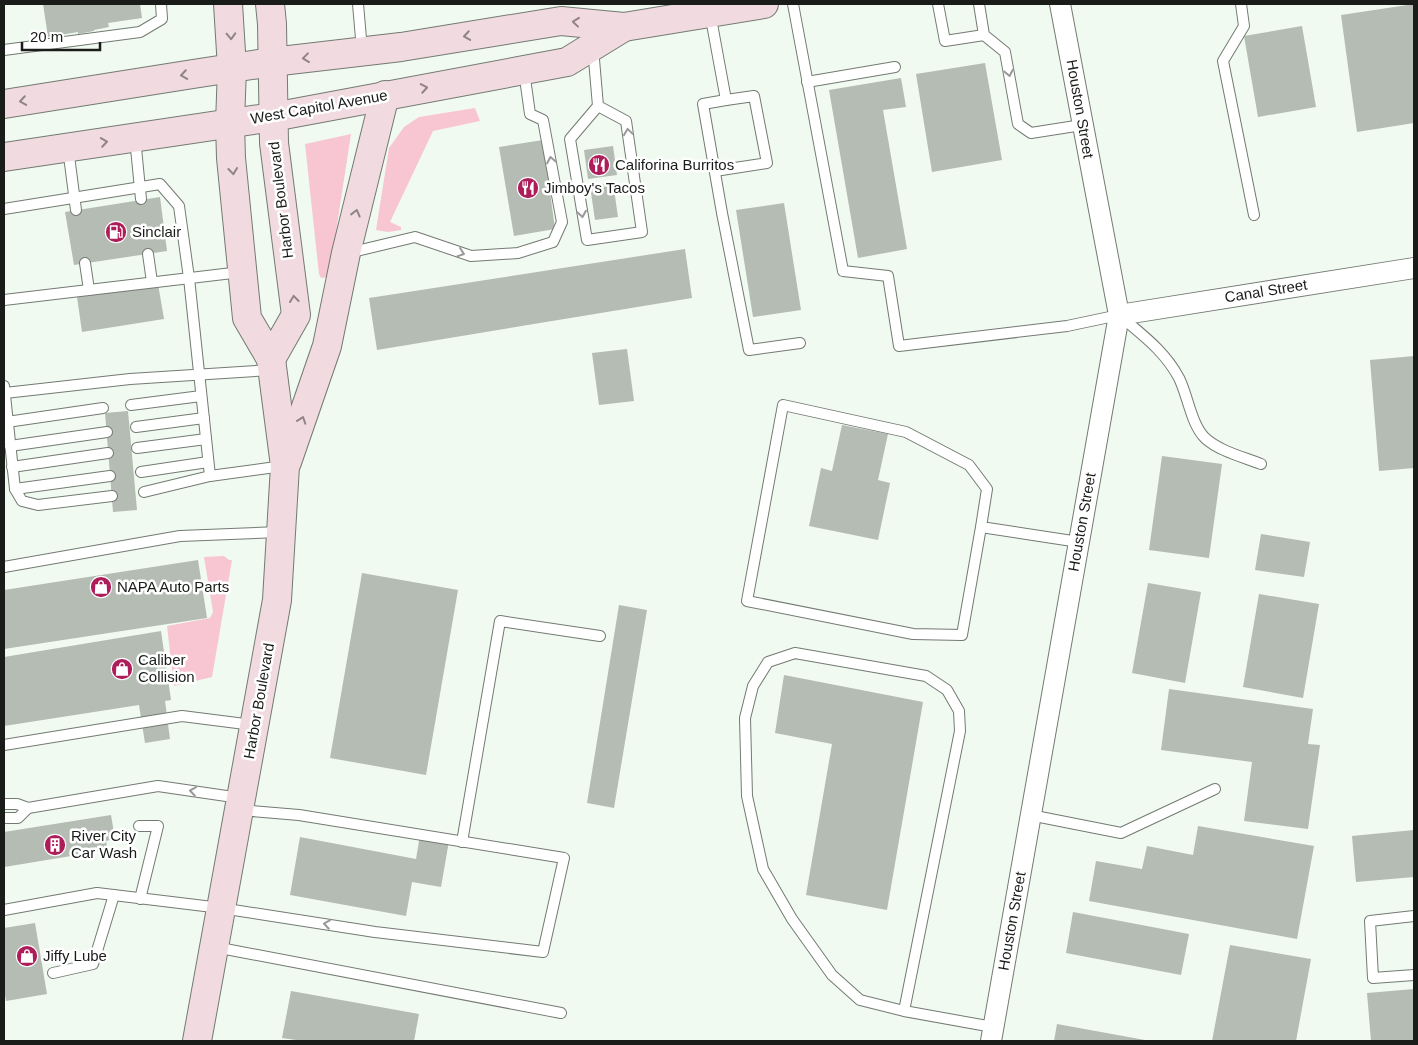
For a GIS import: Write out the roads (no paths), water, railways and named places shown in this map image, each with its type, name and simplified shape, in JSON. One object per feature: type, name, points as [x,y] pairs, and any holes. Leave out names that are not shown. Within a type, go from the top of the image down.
[{"type":"main road","name":"Harbor Boulevard","points":[[197,1041],[277,600],[286,466],[271,364],[247,318],[231,158],[232,68],[228,4]]},
{"type":"main road","name":"Harbor Boulevard","points":[[270,4],[274,147],[296,315],[271,364]]},
{"type":"main road","name":"West Capitol Avenue","points":[[4,104],[272,62],[402,47],[561,21],[624,27],[764,4]]},
{"type":"main road","name":"West Capitol Avenue","points":[[4,157],[273,117],[566,62],[624,27]]},
{"type":"main road","points":[[286,466],[327,346],[346,253],[386,96]]},
{"type":"street","name":"Houston Street","points":[[992,1034],[1119,315],[1060,4]]},
{"type":"street","name":"Canal Street","points":[[1119,315],[1414,268]]},
{"type":"lane","points":[[4,50],[140,32],[162,19],[161,4]]},
{"type":"lane","points":[[358,4],[362,52]]},
{"type":"lane","points":[[793,4],[843,270],[888,276],[899,346],[1067,326],[1119,315],[1163,353],[1180,380],[1198,427],[1205,437],[1215,445],[1261,464]]},
{"type":"lane","points":[[938,4],[945,41],[984,35]]},
{"type":"lane","points":[[979,4],[984,35],[1005,52],[1018,124],[1031,133],[1082,125]]},
{"type":"lane","points":[[1241,4],[1244,26],[1223,60],[1254,215]]},
{"type":"lane","points":[[710,12],[726,100]]},
{"type":"lane","points":[[593,46],[598,106],[570,139],[586,240],[642,232],[626,121],[598,106]]},
{"type":"lane","points":[[807,82],[895,67]]},
{"type":"lane","points":[[346,253],[415,237],[471,256],[518,253],[553,242],[562,222],[543,120],[530,114],[524,70]]},
{"type":"lane","points":[[715,171],[767,163],[754,96],[703,104],[715,171],[749,350],[800,343]]},
{"type":"lane","points":[[134,137],[141,199]]},
{"type":"lane","points":[[68,147],[76,210]]},
{"type":"lane","points":[[4,209],[160,184],[179,206],[189,278],[210,476]]},
{"type":"lane","points":[[148,254],[152,282]]},
{"type":"lane","points":[[85,263],[89,290]]},
{"type":"lane","points":[[4,300],[242,272]]},
{"type":"lane","points":[[112,496],[38,505],[22,501],[15,489],[4,389],[199,374],[271,364]]},
{"type":"lane","points":[[130,405],[201,396]]},
{"type":"lane","points":[[783,405],[906,432],[969,465],[987,490],[981,527],[962,635],[913,634],[747,601],[783,405]]},
{"type":"lane","points":[[7,422],[104,408]]},
{"type":"lane","points":[[136,427],[204,418]]},
{"type":"lane","points":[[10,446],[106,432]]},
{"type":"lane","points":[[137,448],[206,439]]},
{"type":"lane","points":[[12,467],[108,453]]},
{"type":"lane","points":[[141,472],[208,462]]},
{"type":"lane","points":[[144,492],[210,476],[286,466]]},
{"type":"lane","points":[[15,489],[110,476]]},
{"type":"lane","points":[[981,527],[1079,542]]},
{"type":"lane","points":[[4,567],[180,536],[282,532]]},
{"type":"lane","points":[[462,842],[500,621],[600,636]]},
{"type":"lane","points":[[904,1011],[960,731],[959,711],[947,690],[926,676],[795,653],[768,662],[753,686],[745,718],[747,796],[764,869],[792,919],[832,975],[860,1000],[992,1034]]},
{"type":"lane","points":[[4,745],[182,716],[254,725]]},
{"type":"lane","points":[[4,804],[18,804],[28,808],[158,786],[299,815],[564,858],[543,952],[375,932],[221,908],[114,895],[97,894],[4,910]]},
{"type":"lane","points":[[1030,815],[1121,833],[1215,789]]},
{"type":"lane","points":[[4,818],[18,818],[28,808]]},
{"type":"lane","points":[[139,826],[158,826],[140,899]]},
{"type":"lane","points":[[53,973],[93,964],[114,895]]},
{"type":"lane","points":[[1414,916],[1370,921],[1373,978],[1414,975]]},
{"type":"lane","points":[[214,947],[561,1013]]},
{"type":"place","name":"Califorina Burritos","points":[[599,165]]},
{"type":"place","name":"Jimboy's Tacos","points":[[528,188]]},
{"type":"place","name":"Sinclair","points":[[116,232]]},
{"type":"place","name":"NAPA Auto Parts","points":[[101,587]]},
{"type":"place","name":"Caliber Collision","points":[[122,669]]},
{"type":"place","name":"River City Car Wash","points":[[55,845]]},
{"type":"place","name":"Jiffy Lube","points":[[27,956]]}]
